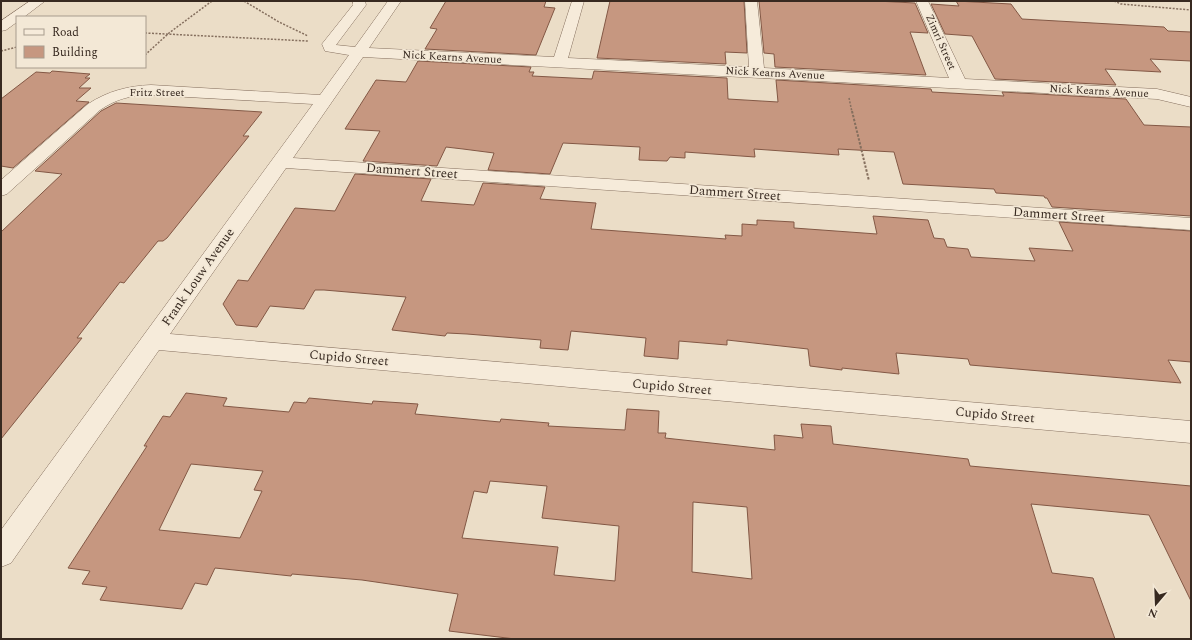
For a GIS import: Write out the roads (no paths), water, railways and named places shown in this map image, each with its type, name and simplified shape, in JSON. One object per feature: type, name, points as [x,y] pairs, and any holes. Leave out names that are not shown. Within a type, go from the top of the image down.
[{"type":"street","points":[[24,1],[38,1]]},
{"type":"street","points":[[17,16],[38,1]]},
{"type":"street","name":"Nick Kearns Avenue","points":[[359,1],[360,5],[329,46],[335,50],[1161,95],[1191,102]]},
{"type":"street","name":"Frank Louw Avenue","points":[[1,553],[395,1]]},
{"type":"street","points":[[560,62],[578,1]]},
{"type":"street","points":[[751,1],[757,72]]},
{"type":"street","name":"Zimri Street","points":[[922,1],[959,83]]},
{"type":"street","points":[[1,27],[16,16]]},
{"type":"street","name":"Fritz Street","points":[[1,190],[94,107],[107,98],[122,92],[151,90],[324,100]]},
{"type":"street","name":"Dammert Street","points":[[280,162],[1191,224]]},
{"type":"street","name":"Cupido Street","points":[[152,341],[1191,432]]}]
